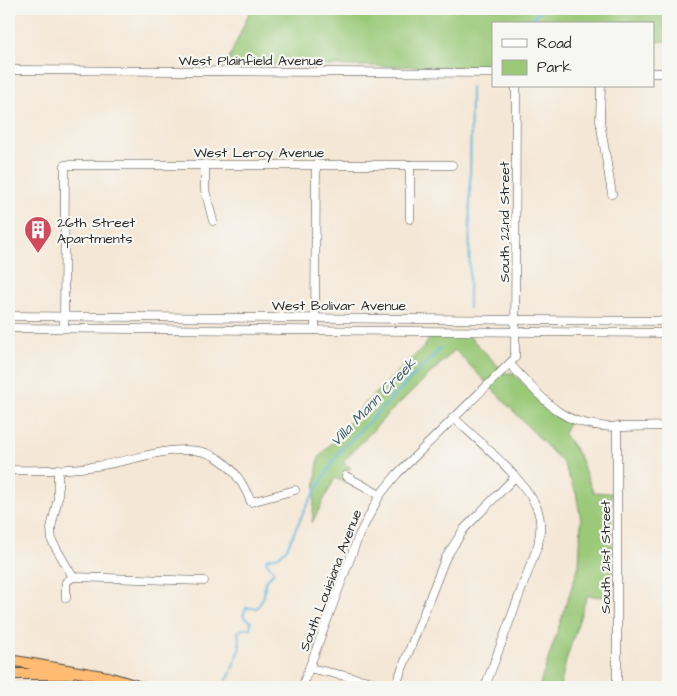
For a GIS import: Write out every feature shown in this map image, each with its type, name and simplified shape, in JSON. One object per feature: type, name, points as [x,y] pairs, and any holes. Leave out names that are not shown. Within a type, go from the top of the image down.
[{"type":"highway","points":[[9,660],[108,677],[141,687]]},
{"type":"highway","points":[[9,674],[108,677]]},
{"type":"street","name":"West Plainfield Avenue","points":[[9,70],[492,73]]},
{"type":"street","points":[[654,73],[668,73]]},
{"type":"street","name":"South 22nd Street","points":[[512,361],[516,331],[516,88]]},
{"type":"street","points":[[601,88],[600,121],[612,194]]},
{"type":"street","points":[[206,164],[205,190],[213,221]]},
{"type":"street","points":[[315,330],[316,164]]},
{"type":"street","name":"West Leroy Avenue","points":[[64,316],[65,165],[452,165]]},
{"type":"street","points":[[410,165],[410,219]]},
{"type":"street","name":"West Bolivar Avenue","points":[[9,316],[668,321]]},
{"type":"street","points":[[64,316],[64,328]]},
{"type":"street","points":[[188,317],[188,329]]},
{"type":"street","name":"West Bolivar Avenue","points":[[9,328],[668,333]]},
{"type":"street","points":[[512,361],[541,397],[561,413],[587,423],[618,426],[668,426]]},
{"type":"street","name":"South Louisiana Avenue","points":[[302,687],[356,543],[380,495],[397,474],[453,417],[512,361]]},
{"type":"street","points":[[453,417],[515,477],[532,498],[538,511],[541,528],[538,545],[485,687]]},
{"type":"street","name":"South 21st Street","points":[[616,687],[618,426]]},
{"type":"street","points":[[9,470],[95,466],[170,450],[196,450],[217,457],[232,467],[242,481],[251,502],[295,490]]},
{"type":"street","points":[[58,469],[58,498],[50,528],[52,540],[73,577]]},
{"type":"street","points":[[346,476],[380,495]]},
{"type":"street","points":[[309,668],[395,687],[433,587],[449,553],[464,529],[515,477]]},
{"type":"street","points":[[66,598],[66,582],[73,577],[204,581]]},
{"type":"green space","points":[[251,9],[668,9],[668,41],[654,42],[654,22],[492,22],[492,67],[226,65]]},
{"type":"green space","points":[[431,335],[469,336],[505,373],[513,373],[550,412],[569,421],[564,434],[579,455],[593,492],[611,493],[612,597],[587,596],[567,657],[560,687],[539,687],[579,565],[581,520],[576,493],[563,463],[455,350],[390,412],[343,462],[351,468],[345,471],[343,479],[345,483],[335,478],[312,523],[318,459],[366,402],[425,346]]},
{"type":"waterway","name":"Villa Mann Creek","points":[[529,22],[542,9]]},
{"type":"waterway","name":"Villa Mann Creek","points":[[469,308],[471,87]]},
{"type":"waterway","name":"Villa Mann Creek","points":[[222,687],[230,675],[240,647],[238,632],[250,628],[251,622],[243,616],[246,608],[257,608],[264,596],[265,582],[274,572],[266,559],[279,556],[287,548],[306,507],[339,452],[441,348]]},
{"type":"place","name":"26th Street Apartments","points":[[38,254]]}]
